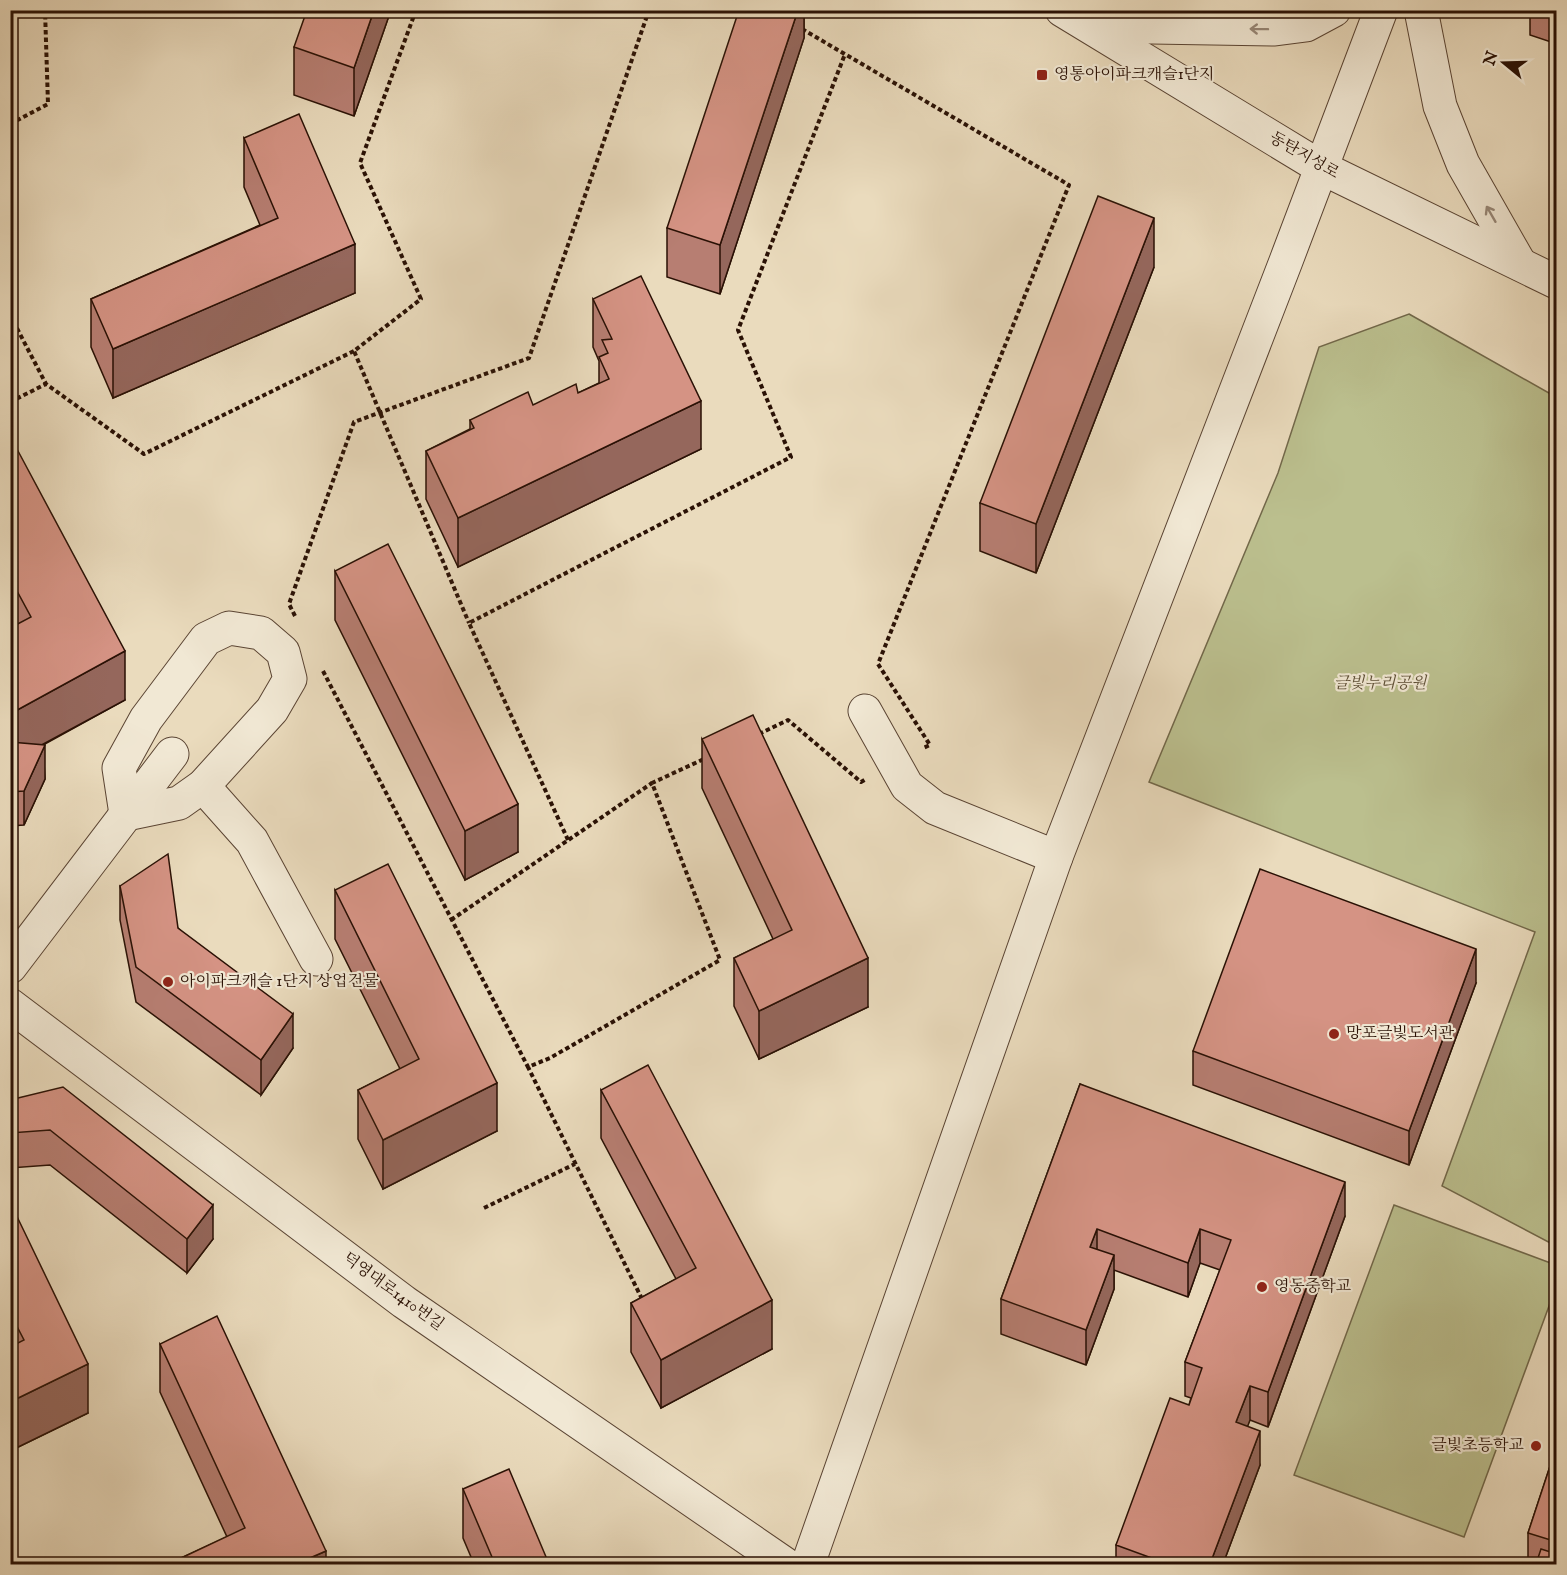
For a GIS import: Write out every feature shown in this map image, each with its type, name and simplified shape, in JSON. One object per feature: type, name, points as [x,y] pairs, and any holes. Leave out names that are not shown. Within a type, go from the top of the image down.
[{"type":"street","points":[[1075,18],[1275,29],[1305,25],[1334,10]]},
{"type":"street","points":[[808,1564],[1056,857],[1381,10]]},
{"type":"street","points":[[1421,10],[1440,106],[1462,164],[1520,264]]},
{"type":"street","name":"동탄지성로","points":[[1075,18],[1322,168],[1557,282]]},
{"type":"street","points":[[230,628],[261,633],[283,651],[290,679],[272,710],[203,786],[179,804],[126,814],[118,768],[146,718],[206,639],[230,628]]},
{"type":"street","points":[[865,711],[907,786],[934,808],[1056,857]]},
{"type":"street","points":[[10,967],[172,754]]},
{"type":"street","points":[[203,786],[252,841],[316,959]]},
{"type":"street","name":"덕영대로1410번길","points":[[10,1005],[404,1302],[785,1564]]},
{"type":"path","points":[[10,124],[48,104],[45,10]]},
{"type":"path","points":[[10,315],[46,384],[144,454],[354,351],[421,299],[360,163],[417,10]]},
{"type":"path","points":[[300,625],[289,604],[354,422],[529,358],[649,10]]},
{"type":"path","points":[[757,735],[788,720],[861,782],[930,745],[878,663],[1069,185],[798,27]]},
{"type":"path","points":[[469,623],[791,458],[738,330],[845,54]]},
{"type":"path","points":[[354,351],[469,623],[568,840]]},
{"type":"path","points":[[10,402],[46,384]]},
{"type":"path","points":[[321,667],[528,1067],[642,1299]]},
{"type":"path","points":[[452,920],[652,783],[715,754]]},
{"type":"path","points":[[528,1067],[550,1058],[720,960],[652,783]]},
{"type":"path","points":[[484,1208],[575,1164]]},
{"type":"green space","name":"글빛누리공원","points":[[1409,314],[1556,397],[1556,1246],[1442,1186],[1535,932],[1149,782],[1278,473],[1319,347]]},
{"type":"green space","points":[[1394,1205],[1556,1265],[1556,1287],[1464,1537],[1294,1475]]},
{"type":"building","points":[[307,10],[374,10],[354,68],[294,47]]},
{"type":"building","points":[[739,10],[798,10],[720,245],[667,228]]},
{"type":"building","points":[[299,114],[355,244],[113,349],[91,299],[278,218],[244,138]]},
{"type":"building","points":[[1098,196],[1154,218],[1036,524],[980,503]]},
{"type":"building","points":[[641,276],[701,401],[458,518],[426,451],[474,428],[470,420],[528,392],[533,405],[576,384],[578,393],[609,379],[599,357],[608,353],[602,340],[612,339],[593,299]]},
{"type":"building","points":[[10,436],[125,651],[10,714],[10,628],[31,617],[10,578]]},
{"type":"building","points":[[388,544],[518,804],[465,831],[335,571]]},
{"type":"building","points":[[753,715],[868,958],[759,1011],[734,958],[792,930],[702,739]]},
{"type":"building","points":[[10,742],[45,745],[24,791],[10,792]]},
{"type":"building","points":[[168,854],[178,928],[293,1014],[261,1060],[136,967],[120,886]]},
{"type":"building","points":[[388,864],[497,1083],[383,1140],[358,1090],[419,1059],[335,890]]},
{"type":"building","name":"망포글빛도서관","points":[[1260,869],[1476,949],[1409,1131],[1193,1051]]},
{"type":"building","points":[[648,1065],[772,1300],[661,1360],[631,1303],[696,1268],[601,1090]]},
{"type":"building","points":[[1080,1084],[1345,1182],[1268,1392],[1250,1386],[1236,1422],[1260,1431],[1210,1564],[1168,1564],[1116,1545],[1170,1398],[1189,1405],[1202,1368],[1185,1362],[1231,1240],[1200,1229],[1188,1263],[1097,1229],[1090,1247],[1114,1255],[1086,1330],[1001,1299]]},
{"type":"building","points":[[63,1087],[213,1205],[187,1239],[50,1130],[10,1133],[10,1097],[18,1098]]},
{"type":"building","points":[[10,1202],[88,1364],[10,1402],[10,1347],[24,1340],[10,1313]]},
{"type":"building","points":[[217,1316],[326,1551],[296,1564],[181,1564],[179,1559],[245,1528],[160,1344]]},
{"type":"building","points":[[1557,1445],[1557,1542],[1528,1533]]},
{"type":"building","points":[[509,1469],[549,1564],[495,1564],[463,1489]]},
{"type":"building","points":[[1541,1549],[1557,1554],[1557,1564],[1536,1564]]},
{"type":"place","name":"영통아이파크캐슬1단지","points":[[1042,75]]},
{"type":"place","name":"아이파크캐슬 1단지 상업건물","points":[[168,982]]},
{"type":"place","name":"망포글빛도서관","points":[[1334,1034]]},
{"type":"place","name":"영동중학교","points":[[1262,1287]]},
{"type":"place","name":"글빛초등학교","points":[[1536,1446]]}]
